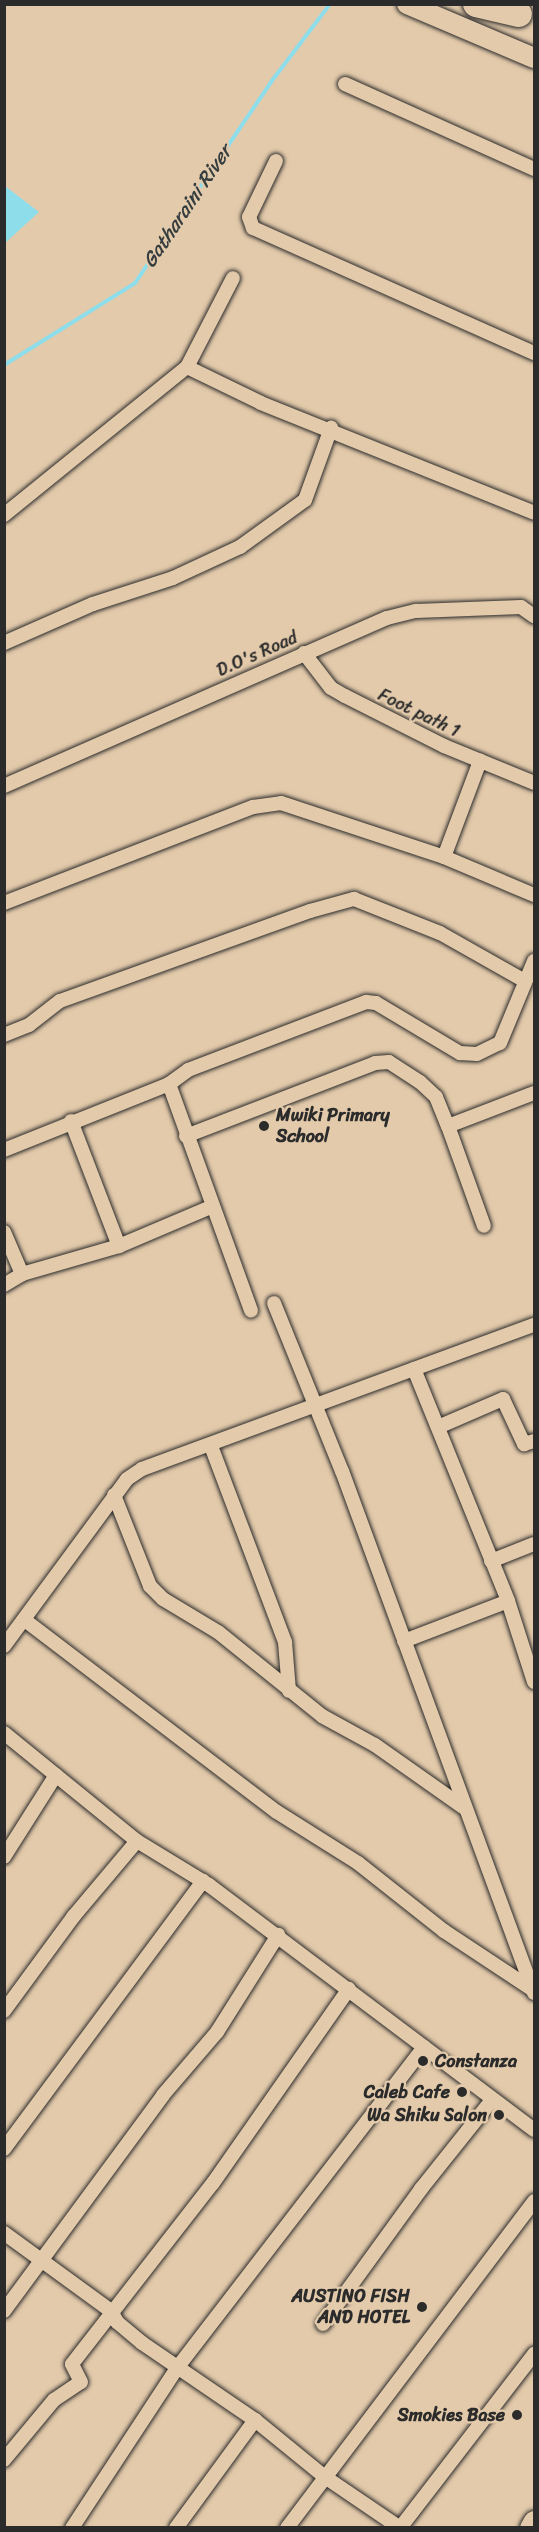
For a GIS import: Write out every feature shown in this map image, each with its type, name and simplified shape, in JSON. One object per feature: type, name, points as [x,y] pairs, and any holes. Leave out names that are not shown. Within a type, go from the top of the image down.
[{"type":"highway","points":[[476,4],[517,13]]},
{"type":"main road","points":[[407,4],[534,58]]},
{"type":"main road","points":[[530,2528],[534,2521]]},
{"type":"street","points":[[345,84],[534,169]]},
{"type":"street","points":[[276,161],[249,217],[253,228],[534,353]]},
{"type":"street","points":[[4,515],[187,367],[233,278]]},
{"type":"street","points":[[187,367],[261,403],[331,428],[534,513]]},
{"type":"street","points":[[4,643],[93,604],[183,574],[240,547],[305,500],[331,428]]},
{"type":"street","name":"D.O's Road","points":[[4,786],[387,618],[416,611],[521,608],[534,616]]},
{"type":"street","name":"Foot path 1","points":[[304,653],[331,688],[480,761],[534,783]]},
{"type":"street","points":[[444,857],[480,761]]},
{"type":"street","points":[[4,903],[262,805],[291,805],[444,857],[534,896]]},
{"type":"street","points":[[4,1035],[29,1025],[60,1002],[310,911],[354,899],[440,933],[525,981]]},
{"type":"street","points":[[4,1150],[70,1121],[169,1084],[188,1070],[366,1002],[376,1003],[460,1053],[477,1054],[500,1043],[534,961]]},
{"type":"street","points":[[186,1136],[375,1063],[389,1062],[436,1097],[484,1226]]},
{"type":"street","points":[[169,1084],[211,1207],[251,1311]]},
{"type":"street","points":[[448,1126],[534,1093]]},
{"type":"street","points":[[70,1121],[119,1246]]},
{"type":"street","points":[[5,1284],[22,1274],[119,1246],[211,1207]]},
{"type":"street","points":[[4,1232],[22,1274]]},
{"type":"street","points":[[274,1303],[404,1641],[463,1807],[516,1934],[534,1991]]},
{"type":"street","points":[[4,1646],[26,1621],[53,1575],[114,1495],[127,1479],[142,1469],[200,1445],[211,1446],[315,1405],[534,1325]]},
{"type":"street","points":[[414,1369],[529,1652],[534,1682]]},
{"type":"street","points":[[438,1427],[503,1399],[524,1444],[534,1441]]},
{"type":"street","points":[[211,1446],[285,1642],[289,1691]]},
{"type":"street","points":[[114,1495],[150,1586],[176,1610],[218,1632],[322,1716],[384,1750],[463,1807]]},
{"type":"street","points":[[491,1561],[534,1544]]},
{"type":"street","points":[[404,1641],[507,1601]]},
{"type":"street","points":[[26,1621],[277,1812],[358,1863],[444,1931],[534,1991]]},
{"type":"street","points":[[4,1733],[137,1841],[203,1881],[278,1935],[534,2130]]},
{"type":"street","points":[[4,1857],[56,1775]]},
{"type":"street","points":[[4,2012],[73,1917],[137,1841]]},
{"type":"street","points":[[4,2149],[203,1881]]},
{"type":"street","points":[[4,2311],[163,2095],[217,2032],[278,1935]]},
{"type":"street","points":[[4,2460],[54,2400],[81,2382],[72,2364],[111,2311],[213,2183],[349,1989]]},
{"type":"street","points":[[72,2528],[177,2368],[424,2047]]},
{"type":"street","points":[[323,2324],[421,2189],[492,2100]]},
{"type":"street","points":[[287,2528],[534,2201]]},
{"type":"street","points":[[4,2234],[111,2311],[126,2329],[177,2368],[255,2420],[325,2477],[400,2528],[534,2354]]},
{"type":"street","points":[[176,2528],[255,2420]]},
{"type":"water","points":[[5,186],[39,212],[4,243]]},
{"type":"waterway","name":"Gatharaini River","points":[[4,365],[135,283],[271,82],[330,4]]},
{"type":"place","name":"Mwiki Primary School","points":[[264,1126]]},
{"type":"place","name":"Constanza","points":[[423,2061]]},
{"type":"place","name":"Caleb Cafe","points":[[462,2092]]},
{"type":"place","name":"Wa Shiku Salon","points":[[499,2115]]},
{"type":"place","name":"AUSTINO FISH AND HOTEL","points":[[422,2307]]},
{"type":"place","name":"Smokies Base","points":[[517,2415]]}]
